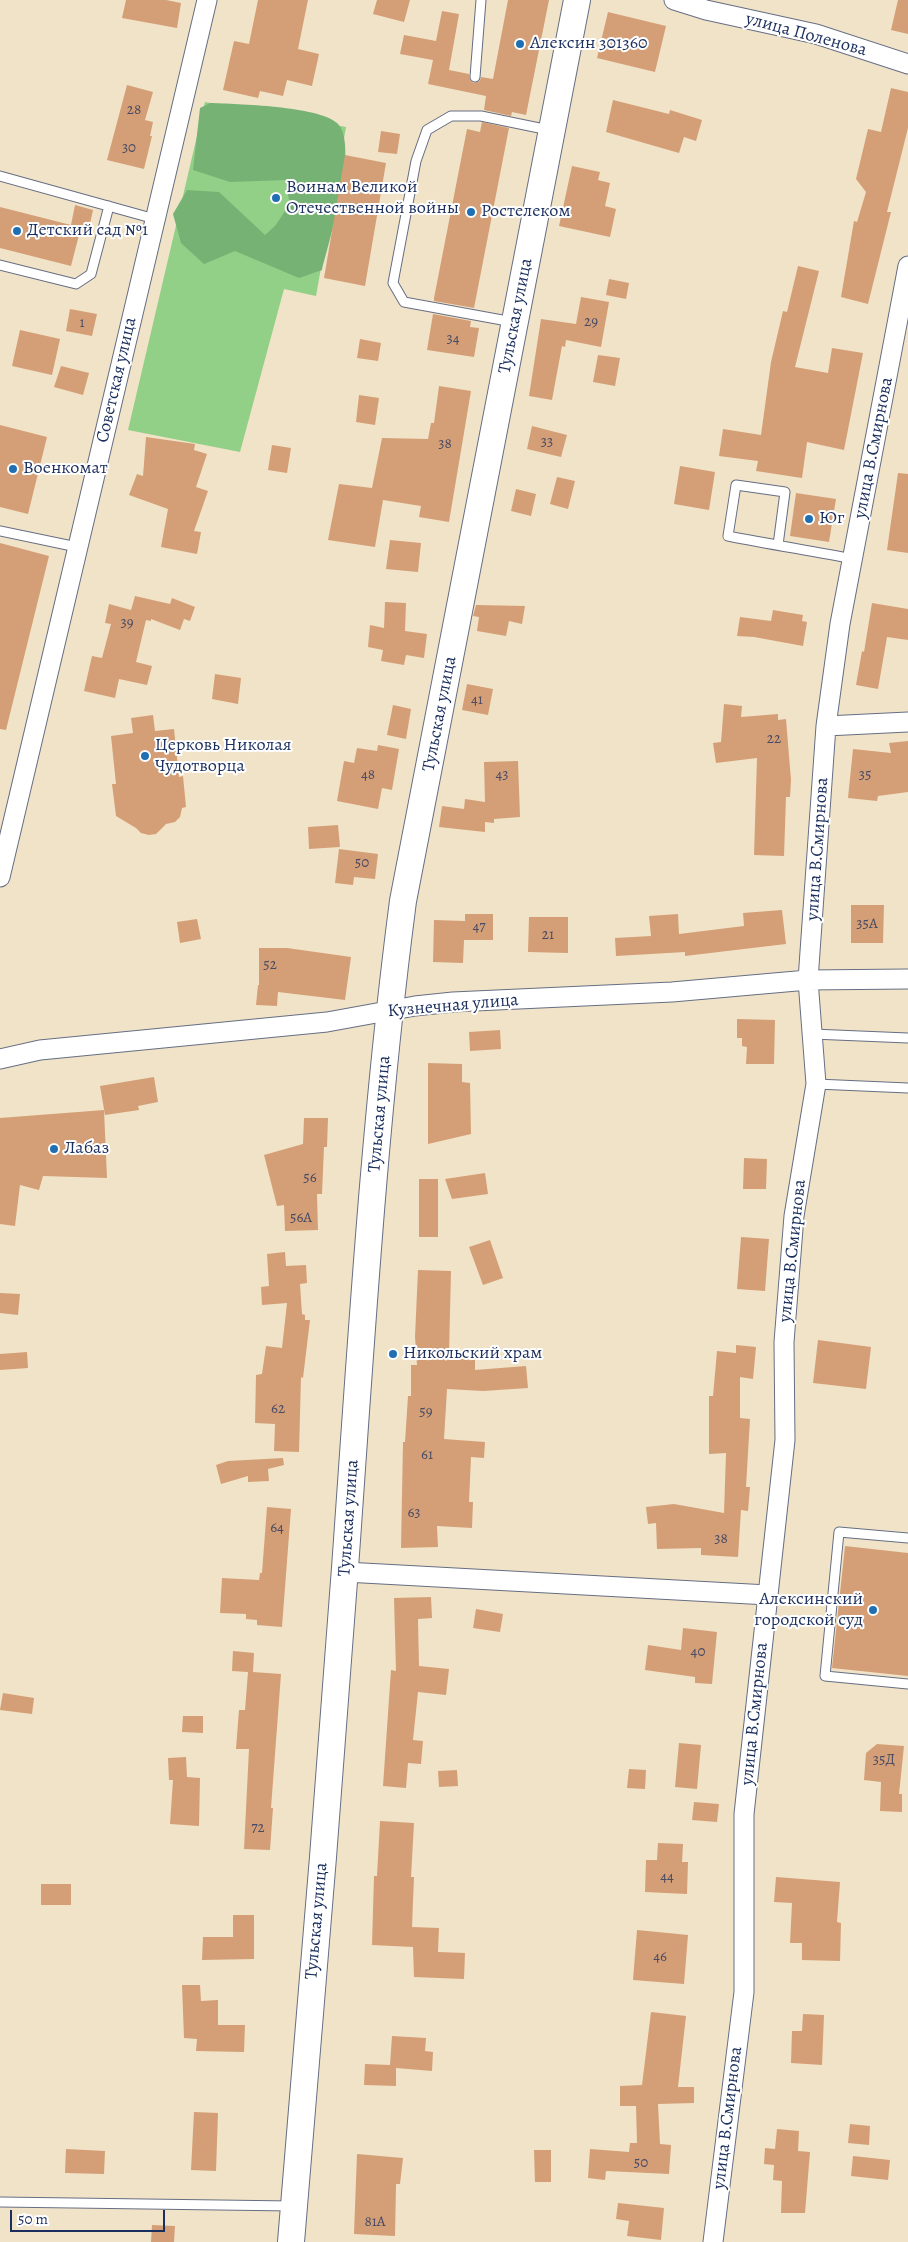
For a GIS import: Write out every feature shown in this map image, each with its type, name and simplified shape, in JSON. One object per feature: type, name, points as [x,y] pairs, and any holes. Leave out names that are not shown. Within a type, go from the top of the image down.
[{"type":"main road","name":"Тульская улица","points":[[291,2242],[345,1572],[360,1351],[389,1011],[404,901],[577,0]]},
{"type":"street","name":"Советская улица","points":[[1,870],[207,0]]},
{"type":"street","name":"улица Поленова","points":[[674,0],[706,10],[816,34],[908,64]]},
{"type":"street","name":"улица В.Смирнова","points":[[713,2242],[744,1992],[744,1814],[786,1440],[784,1342],[794,1216],[816,1084],[808,980],[826,726],[840,624],[908,266]]},
{"type":"street","points":[[826,726],[908,722]]},
{"type":"street","name":"Кузнечная улица","points":[[0,1059],[40,1050],[327,1022],[453,1002],[672,992],[808,980],[908,979]]},
{"type":"street","points":[[345,1572],[768,1596]]},
{"type":"lane","points":[[475,76],[481,0]]},
{"type":"lane","points":[[515,322],[404,302],[392,283],[416,161],[427,130],[452,116],[481,116],[552,131]]},
{"type":"lane","points":[[0,176],[155,219]]},
{"type":"lane","points":[[0,264],[76,284],[91,274],[109,206]]},
{"type":"lane","points":[[778,545],[786,492],[736,485],[728,536],[853,559]]},
{"type":"lane","points":[[0,531],[77,547]]},
{"type":"lane","points":[[812,1034],[908,1038]]},
{"type":"lane","points":[[816,1084],[908,1088]]},
{"type":"lane","points":[[908,1538],[839,1532],[825,1676],[908,1684]]},
{"type":"lane","points":[[0,2202],[294,2206]]},
{"type":"green space","points":[[205,102],[346,127],[316,296],[284,289],[240,452],[128,430]]},
{"type":"green space","points":[[210,103],[296,109],[327,117],[337,123],[343,134],[345,151],[344,171],[341,194],[322,270],[299,278],[235,251],[204,264],[181,243],[173,214],[187,190],[219,192],[265,235],[275,226],[290,204],[285,180],[230,182],[193,170],[200,108]]},
{"type":"building","points":[[126,0],[166,0],[181,3],[177,28],[122,18]]},
{"type":"building","points":[[258,0],[308,0],[298,49],[319,54],[312,86],[287,80],[283,96],[260,91],[258,98],[223,90],[234,41],[249,44]]},
{"type":"building","points":[[377,0],[410,0],[404,22],[373,14]]},
{"type":"building","points":[[508,0],[549,0],[526,115],[512,112],[511,116],[484,110],[486,96],[428,84],[433,60],[400,54],[404,35],[436,41],[442,11],[459,14],[449,70],[469,74],[470,80],[474,83],[480,81],[481,77],[493,79]]},
{"type":"building","points":[[898,0],[908,0],[908,34],[891,30]]},
{"type":"building","points":[[608,12],[666,26],[655,72],[597,58]]},
{"type":"building","points":[[127,85],[153,92],[145,120],[153,122],[150,136],[152,136],[144,169],[107,160]]},
{"type":"building","points":[[891,88],[908,92],[908,128],[887,212],[891,212],[868,304],[841,297],[854,221],[857,222],[866,192],[856,179],[868,129],[881,132]]},
{"type":"building","points":[[613,100],[669,114],[670,110],[702,120],[696,141],[684,137],[679,153],[606,132]]},
{"type":"building","points":[[482,122],[509,128],[474,308],[434,301],[434,298],[467,129],[480,132]]},
{"type":"building","points":[[381,131],[400,134],[397,154],[378,152]]},
{"type":"building","points":[[345,155],[386,163],[365,286],[324,278]]},
{"type":"building","points":[[572,166],[600,172],[598,180],[610,183],[605,206],[616,209],[610,237],[559,226]]},
{"type":"building","points":[[75,205],[93,210],[87,237],[79,235],[71,266],[0,248],[0,207],[71,225]]},
{"type":"building","points":[[798,266],[819,271],[795,367],[828,373],[832,348],[863,353],[844,450],[807,442],[802,478],[756,471],[758,461],[719,456],[723,429],[761,435],[771,362],[783,311],[787,312]]},
{"type":"building","points":[[609,279],[629,283],[626,299],[606,295]]},
{"type":"building","points":[[581,297],[609,302],[601,347],[566,340],[565,347],[562,346],[552,400],[529,396],[541,319],[576,324]]},
{"type":"building","points":[[70,309],[97,314],[92,336],[66,331]]},
{"type":"building","points":[[433,314],[471,321],[470,327],[479,328],[474,357],[427,350]]},
{"type":"building","points":[[20,330],[60,339],[52,375],[12,366]]},
{"type":"building","points":[[360,339],[381,343],[378,361],[357,358]]},
{"type":"building","points":[[598,355],[620,358],[615,386],[593,382]]},
{"type":"building","points":[[61,366],[89,373],[83,395],[54,387]]},
{"type":"building","points":[[439,386],[471,391],[449,522],[419,517],[421,506],[383,500],[375,547],[328,540],[339,484],[372,488],[382,438],[428,439],[431,423],[434,423]]},
{"type":"building","points":[[359,395],[379,398],[375,425],[356,422]]},
{"type":"building","points":[[0,425],[47,437],[28,514],[0,507]]},
{"type":"building","points":[[532,426],[567,435],[561,457],[527,449]]},
{"type":"building","points":[[146,437],[195,444],[194,450],[207,454],[196,487],[208,491],[194,531],[201,532],[197,554],[161,547],[168,509],[129,495],[137,474],[143,476]]},
{"type":"building","points":[[272,445],[291,448],[287,473],[268,470]]},
{"type":"building","points":[[680,466],[715,472],[709,510],[674,504]]},
{"type":"building","points":[[898,473],[908,474],[908,553],[887,550]]},
{"type":"building","points":[[557,477],[575,481],[568,509],[550,504]]},
{"type":"building","points":[[516,489],[536,494],[531,516],[511,511]]},
{"type":"building","points":[[796,493],[836,499],[829,542],[790,536]]},
{"type":"building","points":[[390,540],[421,543],[418,572],[386,569]]},
{"type":"building","points":[[0,543],[49,556],[6,730],[0,729]]},
{"type":"building","points":[[135,596],[170,604],[172,598],[195,607],[190,621],[184,619],[180,630],[151,619],[151,621],[146,620],[136,662],[152,666],[147,685],[119,679],[115,698],[84,691],[92,656],[102,658],[111,624],[105,623],[109,604],[131,610]]},
{"type":"building","points":[[385,602],[406,603],[405,631],[427,634],[424,658],[406,655],[404,665],[381,661],[383,650],[368,647],[370,625],[384,628]]},
{"type":"building","points":[[872,603],[908,609],[908,640],[887,637],[878,689],[856,685],[862,651],[864,652]]},
{"type":"building","points":[[476,605],[525,606],[522,624],[509,621],[506,636],[477,631],[479,617],[473,616]]},
{"type":"building","points":[[773,610],[803,615],[802,621],[807,622],[803,646],[754,637],[737,636],[740,617],[771,621]]},
{"type":"building","points":[[215,674],[241,678],[238,704],[212,699]]},
{"type":"building","points":[[467,684],[493,689],[488,715],[462,710]]},
{"type":"building","points":[[724,704],[742,706],[741,717],[778,714],[778,720],[786,719],[791,780],[790,797],[786,797],[784,856],[754,855],[757,758],[716,763],[713,743],[721,742]]},
{"type":"building","points":[[393,705],[411,709],[406,739],[387,735]]},
{"type":"building","name":"Церковь Николая Чудотворца","points":[[153,715],[155,731],[174,729],[179,777],[183,776],[186,807],[182,808],[180,817],[175,822],[166,824],[156,834],[149,835],[141,833],[116,816],[112,784],[116,784],[111,736],[133,733],[131,718]]},
{"type":"building","points":[[908,741],[908,792],[878,796],[877,801],[848,798],[853,749],[891,753],[889,743]]},
{"type":"building","points":[[378,745],[399,749],[392,790],[382,788],[378,809],[337,801],[344,761],[354,763],[357,748],[377,751]]},
{"type":"building","points":[[518,761],[520,817],[494,819],[494,823],[485,822],[485,832],[439,827],[442,806],[464,809],[465,799],[485,802],[484,762]]},
{"type":"building","points":[[338,825],[340,847],[309,849],[308,827]]},
{"type":"building","points":[[339,849],[378,854],[375,879],[354,877],[353,885],[335,883]]},
{"type":"building","points":[[851,905],[884,905],[883,943],[851,943]]},
{"type":"building","points":[[782,910],[786,944],[685,956],[685,952],[616,956],[615,938],[651,936],[649,916],[678,914],[679,934],[744,926],[743,913]]},
{"type":"building","points":[[465,914],[493,914],[493,940],[464,940],[463,963],[433,962],[434,920],[465,921]]},
{"type":"building","points":[[529,917],[568,917],[568,953],[528,952]]},
{"type":"building","points":[[197,919],[201,939],[180,943],[177,922]]},
{"type":"building","points":[[259,948],[287,948],[351,957],[345,1000],[278,992],[277,1006],[256,1005],[259,985]]},
{"type":"building","points":[[737,1019],[775,1020],[774,1064],[746,1064],[747,1047],[742,1046],[742,1038],[737,1038]]},
{"type":"building","points":[[500,1030],[501,1049],[470,1051],[469,1032]]},
{"type":"building","points":[[428,1063],[462,1064],[462,1082],[470,1083],[471,1134],[428,1144]]},
{"type":"building","points":[[154,1077],[158,1102],[138,1106],[139,1110],[105,1115],[100,1086]]},
{"type":"building","points":[[104,1110],[107,1178],[43,1176],[39,1190],[20,1185],[15,1226],[0,1224],[0,1118]]},
{"type":"building","points":[[304,1118],[328,1118],[327,1147],[324,1147],[322,1194],[317,1194],[318,1230],[285,1231],[284,1205],[277,1206],[264,1155],[303,1144]]},
{"type":"building","points":[[744,1158],[767,1159],[766,1189],[743,1189]]},
{"type":"building","points":[[485,1173],[488,1194],[452,1199],[445,1179]]},
{"type":"building","points":[[419,1179],[438,1179],[438,1237],[419,1237]]},
{"type":"building","points":[[741,1237],[769,1239],[765,1291],[737,1289]]},
{"type":"building","points":[[490,1240],[503,1278],[483,1285],[469,1247]]},
{"type":"building","points":[[285,1252],[286,1266],[306,1265],[307,1283],[300,1284],[302,1314],[305,1315],[305,1320],[310,1320],[303,1378],[301,1377],[299,1452],[274,1451],[275,1424],[255,1423],[256,1375],[262,1374],[266,1346],[282,1348],[287,1303],[262,1305],[261,1287],[269,1286],[267,1254]]},
{"type":"building","points":[[418,1270],[451,1271],[449,1354],[475,1355],[475,1370],[526,1366],[528,1388],[483,1391],[447,1389],[444,1439],[485,1442],[484,1458],[471,1457],[469,1502],[473,1502],[472,1528],[437,1526],[438,1547],[401,1548],[403,1442],[405,1442],[408,1396],[411,1396],[411,1365],[417,1365],[415,1337]]},
{"type":"building","points":[[0,1293],[20,1294],[18,1315],[0,1313]]},
{"type":"building","points":[[818,1340],[871,1347],[866,1389],[813,1383]]},
{"type":"building","points":[[736,1345],[756,1347],[753,1379],[740,1377],[740,1418],[750,1419],[746,1487],[750,1487],[748,1511],[741,1510],[738,1557],[701,1555],[701,1548],[657,1549],[656,1523],[648,1524],[646,1507],[674,1504],[724,1513],[726,1453],[709,1454],[709,1396],[713,1396],[717,1351],[736,1353]]},
{"type":"building","points":[[27,1352],[28,1368],[0,1370],[0,1354]]},
{"type":"building","points":[[283,1458],[284,1465],[268,1469],[269,1481],[248,1482],[248,1476],[221,1484],[216,1465],[228,1461]]},
{"type":"building","points":[[267,1507],[291,1509],[282,1627],[257,1625],[257,1620],[246,1619],[246,1614],[220,1613],[222,1578],[259,1580],[260,1573],[262,1573]]},
{"type":"building","name":"Алексинский городской суд","points":[[845,1546],[908,1553],[908,1676],[832,1668]]},
{"type":"building","points":[[431,1597],[432,1618],[418,1619],[419,1666],[449,1669],[446,1695],[418,1692],[413,1740],[423,1741],[421,1764],[408,1763],[406,1788],[383,1786],[391,1670],[396,1671],[394,1598]]},
{"type":"building","points":[[476,1609],[503,1614],[500,1632],[473,1628]]},
{"type":"building","points":[[683,1628],[717,1632],[712,1684],[695,1683],[695,1677],[645,1670],[648,1645],[681,1650]]},
{"type":"building","points":[[233,1651],[254,1653],[253,1672],[281,1674],[271,1808],[273,1808],[270,1850],[244,1849],[249,1749],[236,1749],[239,1710],[245,1710],[248,1672],[232,1671]]},
{"type":"building","points":[[3,1693],[34,1698],[32,1714],[0,1710]]},
{"type":"building","points":[[183,1716],[203,1716],[203,1733],[182,1732]]},
{"type":"building","points":[[679,1743],[701,1745],[697,1789],[675,1787]]},
{"type":"building","points":[[877,1744],[904,1746],[899,1794],[902,1794],[902,1812],[880,1811],[881,1782],[864,1780],[866,1753]]},
{"type":"building","points":[[186,1757],[187,1777],[200,1778],[199,1826],[170,1824],[173,1780],[169,1780],[168,1758]]},
{"type":"building","points":[[629,1769],[646,1770],[645,1789],[627,1788]]},
{"type":"building","points":[[457,1770],[458,1786],[439,1787],[438,1771]]},
{"type":"building","points":[[694,1802],[719,1804],[717,1822],[692,1820]]},
{"type":"building","points":[[380,1821],[414,1823],[411,1877],[414,1877],[412,1927],[439,1928],[438,1952],[465,1953],[464,1979],[414,1977],[413,1947],[372,1945],[374,1876],[377,1876]]},
{"type":"building","points":[[658,1843],[683,1844],[682,1862],[688,1862],[687,1894],[645,1892],[646,1860],[657,1860]]},
{"type":"building","points":[[776,1877],[840,1882],[837,1922],[841,1923],[840,1961],[802,1960],[802,1943],[790,1943],[792,1903],[774,1902]]},
{"type":"building","points":[[41,1884],[71,1884],[71,1905],[41,1905]]},
{"type":"building","points":[[233,1915],[254,1915],[254,1959],[202,1960],[203,1937],[233,1937]]},
{"type":"building","points":[[637,1930],[688,1935],[684,1984],[633,1980]]},
{"type":"building","points":[[182,1985],[200,1985],[201,2001],[218,2000],[218,2025],[245,2025],[244,2052],[196,2051],[197,2039],[184,2038]]},
{"type":"building","points":[[651,2012],[686,2016],[678,2087],[694,2087],[694,2103],[658,2104],[660,2144],[671,2145],[669,2174],[606,2171],[605,2180],[588,2178],[590,2149],[629,2152],[630,2143],[637,2143],[636,2106],[620,2106],[620,2086],[642,2085]]},
{"type":"building","points":[[803,2014],[824,2015],[822,2065],[791,2063],[792,2031],[802,2031]]},
{"type":"building","points":[[392,2036],[426,2038],[425,2051],[433,2052],[432,2071],[396,2068],[396,2086],[364,2085],[365,2064],[390,2065]]},
{"type":"building","points":[[194,2112],[218,2113],[216,2171],[191,2170]]},
{"type":"building","points":[[850,2124],[870,2126],[869,2145],[848,2143]]},
{"type":"building","points":[[777,2129],[799,2131],[798,2151],[810,2152],[805,2213],[781,2213],[782,2181],[773,2180],[774,2165],[764,2164],[765,2148],[775,2149]]},
{"type":"building","points":[[66,2149],[105,2151],[104,2174],[65,2173]]},
{"type":"building","points":[[534,2150],[551,2150],[551,2182],[535,2182]]},
{"type":"building","points":[[357,2154],[403,2158],[400,2184],[396,2184],[395,2236],[354,2234]]},
{"type":"building","points":[[853,2156],[890,2160],[888,2180],[851,2176]]},
{"type":"building","points":[[618,2203],[664,2208],[661,2240],[627,2236],[629,2221],[616,2219]]},
{"type":"building","points":[[152,2225],[175,2226],[174,2242],[151,2242]]},
{"type":"place","name":"Алексин 301360","points":[[520,44]]},
{"type":"place","name":"Воинам Великой Отечественной войны","points":[[276,198]]},
{"type":"place","name":"Ростелеком","points":[[471,212]]},
{"type":"place","name":"Детский сад №1","points":[[17,231]]},
{"type":"place","name":"Военкомат","points":[[13,469]]},
{"type":"place","name":"Юг","points":[[809,519]]},
{"type":"place","name":"Церковь Николая Чудотворца","points":[[145,756]]},
{"type":"place","name":"Лабаз","points":[[54,1149]]},
{"type":"place","name":"Никольский храм","points":[[393,1354]]},
{"type":"place","name":"Алексинский городской суд","points":[[873,1610]]}]
